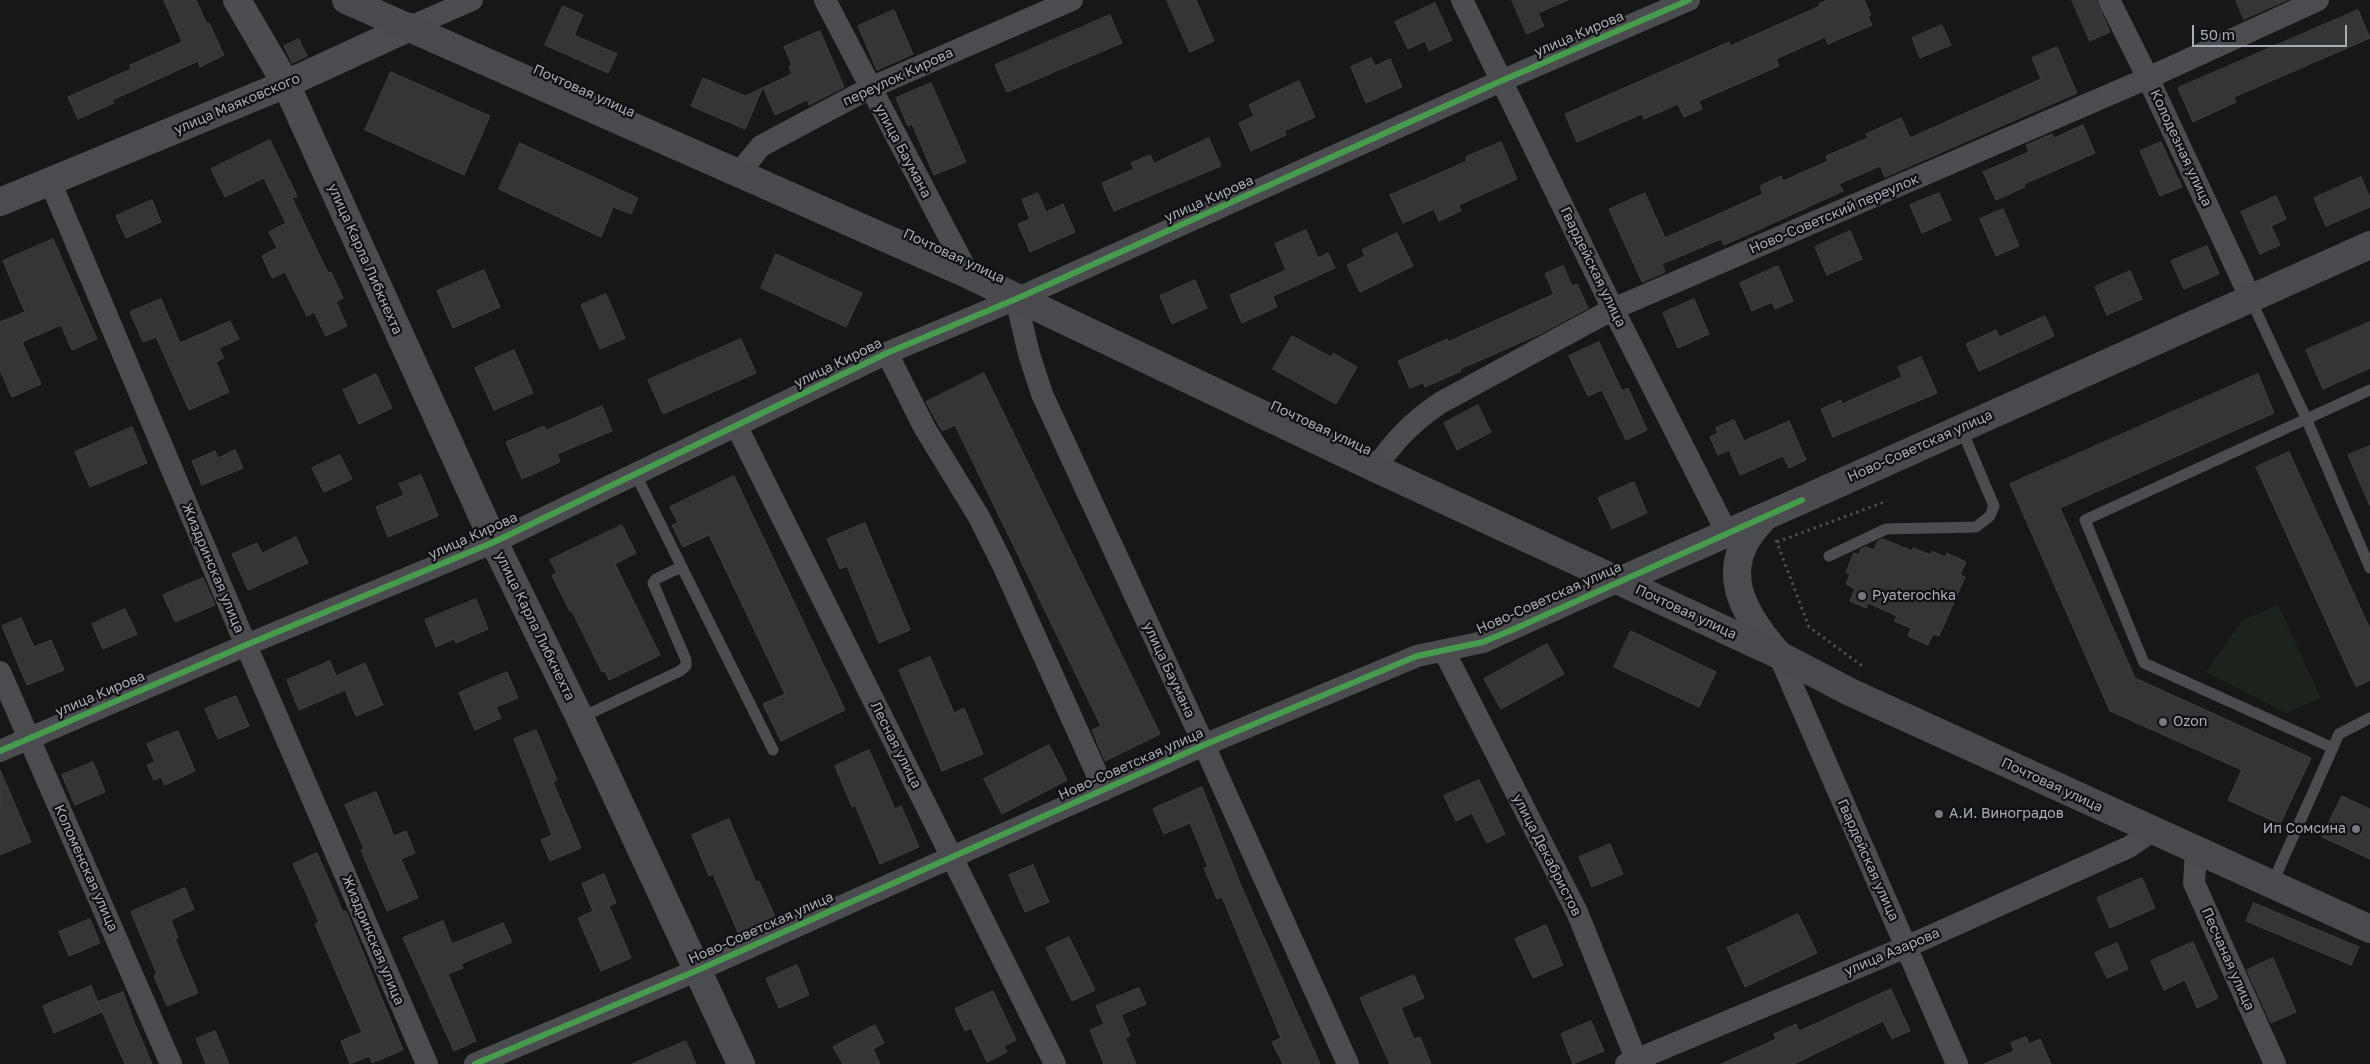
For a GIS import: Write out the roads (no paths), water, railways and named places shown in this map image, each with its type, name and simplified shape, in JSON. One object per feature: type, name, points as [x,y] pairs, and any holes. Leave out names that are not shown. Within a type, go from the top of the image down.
[{"type":"main road","name":"Почтовая улица","points":[[346,0],[969,275],[1375,468],[1779,655],[1850,692],[2271,886],[2370,929]]},
{"type":"main road","name":"Ново-Советская улица","points":[[1802,500],[2250,297],[2370,245]]},
{"type":"street","name":"улица Карла Либкнехта","points":[[237,0],[286,84],[494,542],[580,718],[741,1064]]},
{"type":"street","name":"улица Маяковского","points":[[0,202],[286,84],[472,0]]},
{"type":"street","name":"улица Баумана","points":[[825,0],[969,275]]},
{"type":"street","name":"переулок Кирова","points":[[738,174],[761,146],[870,88],[1072,0]]},
{"type":"street","name":"Гвардейская улица","points":[[1462,0],[1613,309],[1727,533]]},
{"type":"street","name":"улица Кирова","points":[[0,751],[246,644],[494,542],[887,353],[1016,299],[1501,81],[1688,0]]},
{"type":"street","name":"Колодезная улица","points":[[2109,0],[2148,78],[2250,297]]},
{"type":"street","name":"Ново-Советский переулок","points":[[1375,468],[1396,439],[1440,403],[1613,309],[2148,78],[2318,0]]},
{"type":"street","name":"Жиздринская улица","points":[[50,181],[246,644],[427,1064]]},
{"type":"street","name":"улица Баумана","points":[[1016,299],[1029,354],[1042,394],[1204,745],[1348,1064]]},
{"type":"street","points":[[887,353],[924,427],[979,517],[1003,565],[1104,790]]},
{"type":"street","name":"Лесная улица","points":[[736,427],[1054,1064]]},
{"type":"street","name":"Ново-Советская улица","points":[[475,1064],[698,970],[1204,745],[1417,656],[1483,642],[1802,500]]},
{"type":"street","points":[[1767,515],[1751,531],[1740,548],[1736,565],[1737,580],[1740,596],[1755,627],[1779,655]]},
{"type":"street","name":"улица Декабристов","points":[[1444,651],[1577,912],[1634,1062]]},
{"type":"street","name":"Гвардейская улица","points":[[1779,655],[1957,1064]]},
{"type":"street","name":"Коломенская улица","points":[[0,672],[171,1064]]},
{"type":"street","name":"улица Азарова","points":[[1634,1062],[1906,947],[2128,847],[2152,831]]},
{"type":"street","name":"Песчаная улица","points":[[2196,851],[2194,883],[2274,1064]]},
{"type":"lane","points":[[2250,297],[2306,418],[2370,568]]},
{"type":"lane","points":[[2333,748],[2144,663],[2085,520],[2370,390]]},
{"type":"lane","points":[[1829,556],[1886,529],[1976,527],[1990,516],[1994,506],[1961,428]]},
{"type":"lane","points":[[635,473],[773,750]]},
{"type":"lane","points":[[580,718],[680,671],[686,666],[686,660],[653,583],[656,579],[681,567]]},
{"type":"lane","points":[[2271,886],[2339,734],[2370,718]]},
{"type":"place","name":"Pyaterochka","points":[[1862,596]]},
{"type":"place","name":"Ozon","points":[[2163,722]]},
{"type":"place","name":"А.И. Виноградов","points":[[1939,814]]},
{"type":"place","name":"Ип Сомсина","points":[[2356,829]]}]
